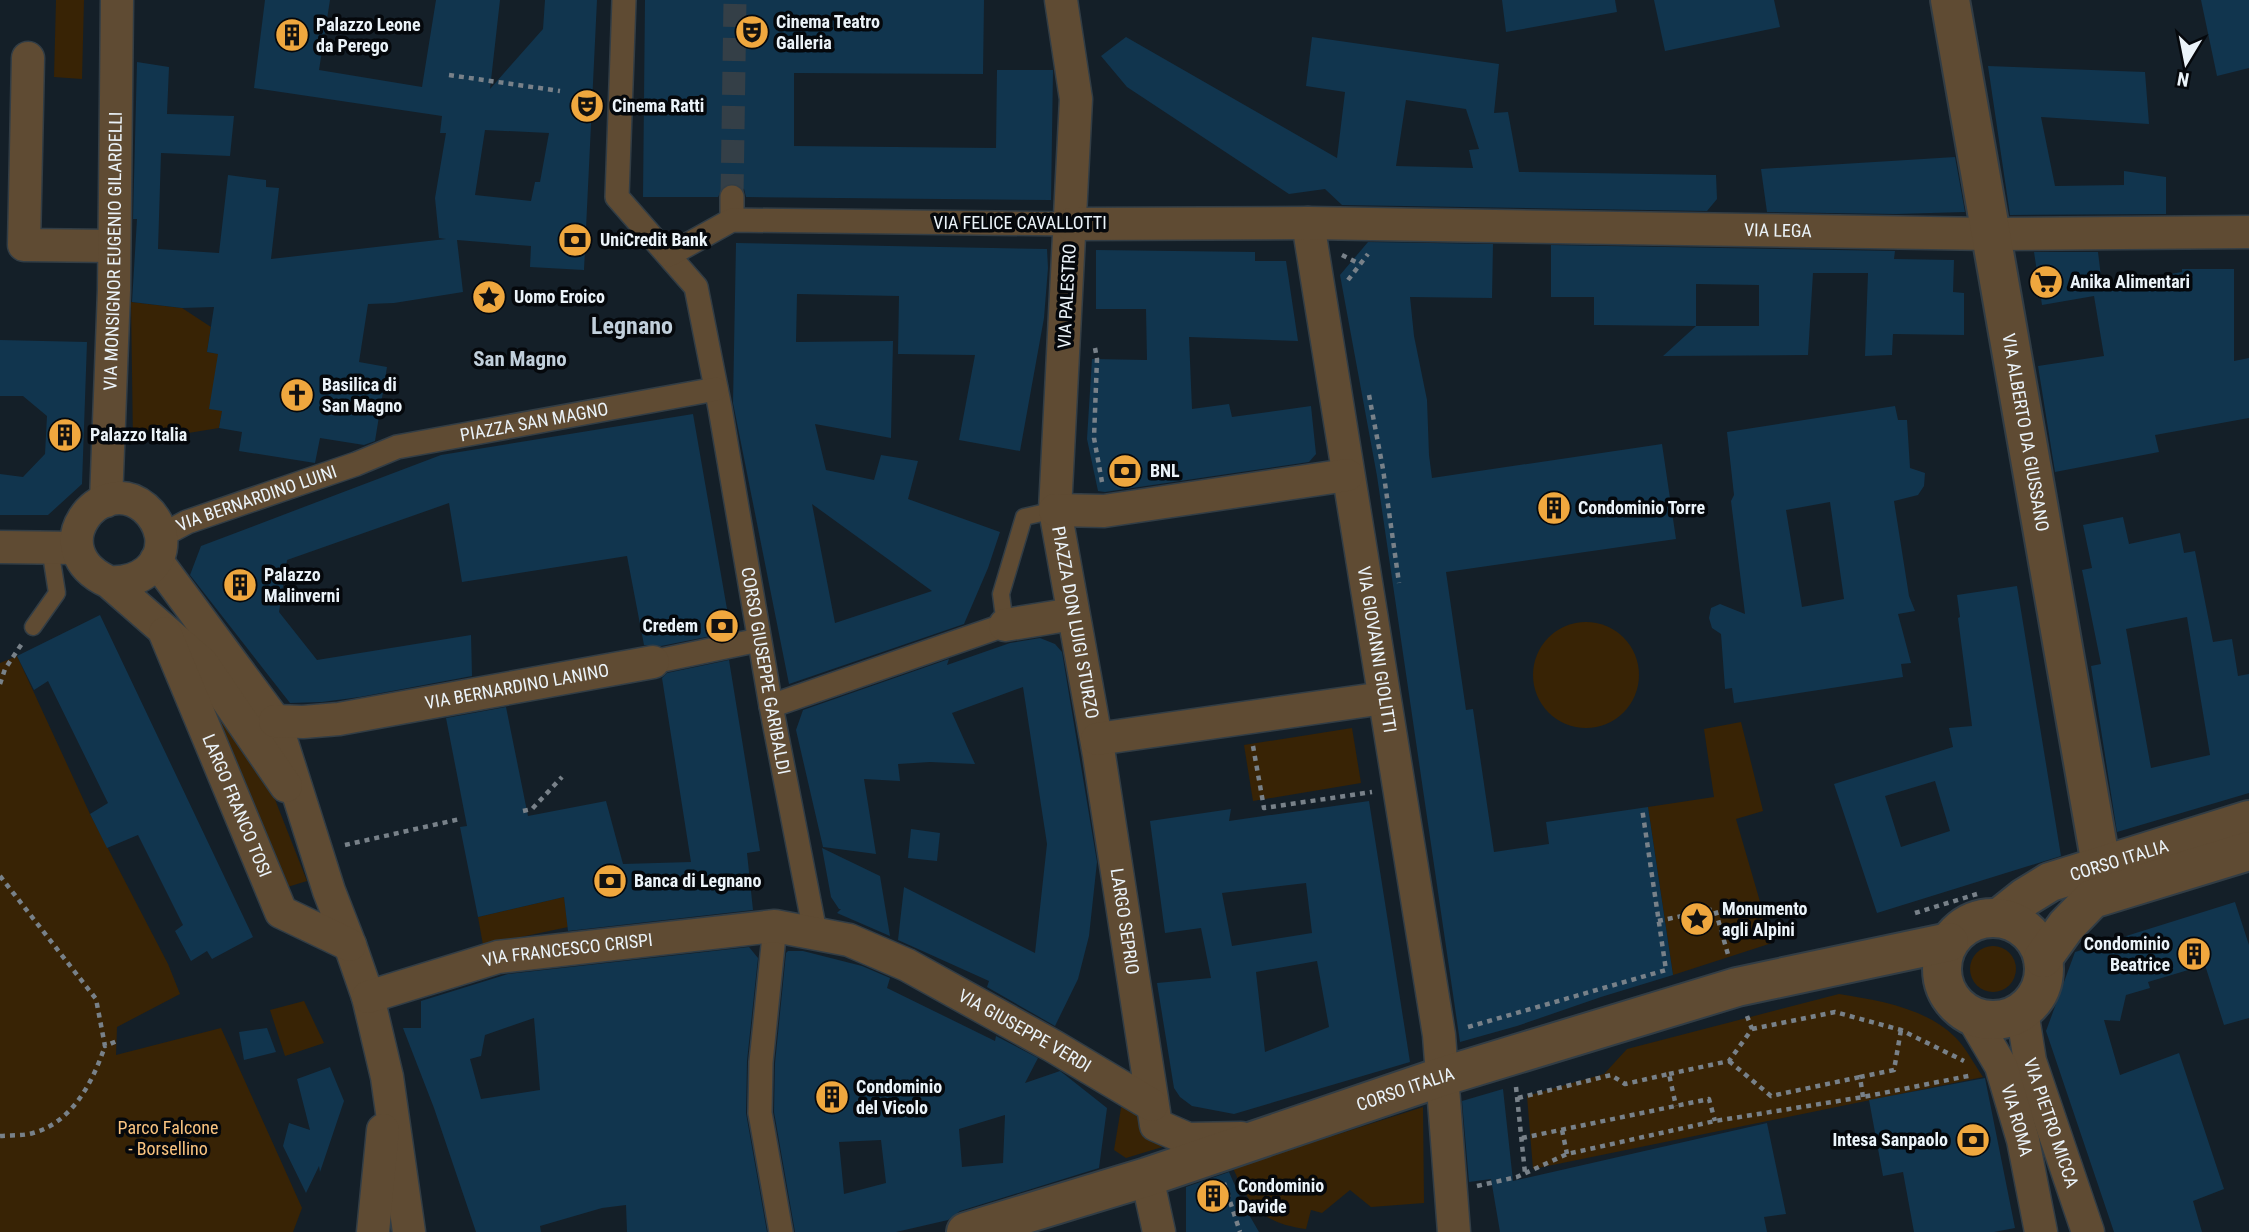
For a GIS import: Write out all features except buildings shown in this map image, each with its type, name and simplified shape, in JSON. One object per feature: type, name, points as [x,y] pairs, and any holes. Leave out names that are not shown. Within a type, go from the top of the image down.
[{"type":"street","name":"VIA MONSIGNOR EUGENIO GILARDELLI","points":[[106,501],[114,246],[117,0]]},
{"type":"street","points":[[624,0],[617,197],[696,287],[718,398]]},
{"type":"street","name":"VIA PALESTRO","points":[[1055,510],[1076,99],[1061,0]]},
{"type":"street","name":"VIA ALBERTO DA GIUSSANO","points":[[1950,0],[2101,865]]},
{"type":"street","points":[[28,58],[24,245],[114,246]]},
{"type":"street","points":[[669,255],[732,220],[732,197]]},
{"type":"street","name":"VIA FELICE CAVALLOTTI","points":[[732,220],[1071,224],[1308,223]]},
{"type":"street","name":"VIA LEGA","points":[[1308,223],[1990,234],[2249,232]]},
{"type":"street","name":"VIA GIOVANNI GIOLITTI","points":[[1308,223],[1397,788],[1439,1035],[1454,1232]]},
{"type":"street","name":"PIAZZA SAN MAGNO","points":[[356,464],[397,447],[718,398]]},
{"type":"street","name":"CORSO GIUSEPPE GARIBALDI","points":[[718,398],[759,640],[815,932]]},
{"type":"street","name":"VIA BERNARDINO LUINI","points":[[159,548],[187,523],[356,464]]},
{"type":"street","name":"PIAZZA DON LUIGI STURZO","points":[[1347,475],[1104,511],[1055,510],[1097,738],[1384,698]]},
{"type":"street","name":"LARGO FRANCO TOSI","points":[[106,501],[118,499],[142,505],[151,513],[158,524],[159,548],[275,720],[328,891],[368,997],[387,1077],[409,1232]]},
{"type":"street","points":[[0,547],[64,548],[77,536],[86,514],[106,501]]},
{"type":"street","name":"LARGO FRANCO TOSI","points":[[64,548],[97,576],[109,582],[202,663],[304,813]]},
{"type":"street","points":[[109,582],[123,583],[148,571],[159,548]]},
{"type":"street","points":[[771,706],[1005,625],[1073,614]]},
{"type":"street","name":"LARGO FRANCO TOSI","points":[[163,629],[281,912],[350,945]]},
{"type":"street","name":"VIA BERNARDINO LANINO","points":[[275,720],[303,722],[339,719],[759,640]]},
{"type":"street","name":"LARGO SEPRIO","points":[[1097,738],[1143,1030],[1152,1105]]},
{"type":"street","name":"CORSO ITALIA","points":[[1998,918],[2050,882],[2249,820]]},
{"type":"street","name":"CORSO ITALIA","points":[[2043,958],[2066,926],[2092,899],[2249,851]]},
{"type":"street","points":[[1998,918],[2014,922],[2028,931],[2038,944],[2043,958],[2041,988],[2033,1001],[2022,1011],[1997,1020],[1958,1001],[1942,972],[1943,957],[1949,942],[1958,931],[1970,923],[1984,919],[1998,918]]},
{"type":"street","name":"VIA FRANCESCO CRISPI","points":[[368,997],[498,957],[752,926],[775,926]]},
{"type":"street","points":[[775,926],[761,1062],[760,1113],[781,1232]]},
{"type":"street","name":"VIA GIUSEPPE VERDI","points":[[775,926],[849,940],[907,965],[1053,1046],[1152,1105],[1156,1125],[1188,1139],[1259,1138]]},
{"type":"street","name":"CORSO ITALIA","points":[[966,1232],[1147,1177],[1441,1077],[1737,987],[1949,942]]},
{"type":"street","name":"CORSO ITALIA","points":[[1849,964],[1958,1001]]},
{"type":"street","name":"VIA ROMA","points":[[1958,1001],[1986,1066],[2001,1066],[2023,1140],[2042,1232]]},
{"type":"street","name":"VIA PIETRO MICCA","points":[[2022,1011],[2030,1061],[2088,1232]]},
{"type":"street","name":"LARGO FRANCO TOSI","points":[[373,1232],[387,1077]]},
{"type":"street","points":[[1147,1177],[1158,1232]]},
{"type":"lane","points":[[1005,625],[1001,594],[1024,517],[1055,510]]},
{"type":"lane","points":[[33,627],[57,593],[64,548]]},
{"type":"path","points":[[449,75],[560,91]]},
{"type":"path","points":[[1350,292],[1348,278],[1368,254],[1380,254]]},
{"type":"path","points":[[1354,259],[1360,264]]},
{"type":"path","points":[[1097,359],[1094,438],[1102,482],[1110,486]]},
{"type":"path","points":[[1367,387],[1383,469],[1399,586]]},
{"type":"path","points":[[0,684],[3,670],[33,627]]},
{"type":"path","points":[[1249,717],[1264,808],[1397,788]]},
{"type":"path","points":[[523,811],[532,809],[562,777]]},
{"type":"path","points":[[1439,1035],[1666,970],[1642,808]]},
{"type":"path","points":[[342,845],[460,819]]},
{"type":"path","points":[[0,876],[96,999],[105,1046],[95,1076],[67,1114],[34,1133],[0,1136]]},
{"type":"path","points":[[1658,921],[1715,909],[1752,1029]]},
{"type":"path","points":[[1518,1098],[1611,1074],[1625,1084],[1729,1061],[1752,1029],[1835,1013],[1901,1030],[1969,1063],[1986,1066]]},
{"type":"path","points":[[1729,1061],[1771,1096],[1894,1070],[1901,1030]]},
{"type":"path","points":[[105,1046],[117,1041]]},
{"type":"path","points":[[1513,1055],[1525,1173]]},
{"type":"path","points":[[1450,1191],[1517,1177],[1567,1154],[1715,1121],[1863,1097],[1986,1066]]},
{"type":"path","points":[[1670,1074],[1676,1106]]},
{"type":"path","points":[[1860,1077],[1863,1097]]},
{"type":"path","points":[[1522,1138],[1709,1099],[1715,1121]]},
{"type":"path","points":[[1562,1130],[1567,1154]]},
{"type":"path","points":[[1221,1174],[1240,1232]]},
{"type":"green space","points":[[56,0],[84,0],[82,79],[54,77]]},
{"type":"green space","points":[[131,302],[182,308],[211,327],[207,352],[232,356],[219,428],[133,442]]},
{"type":"green space","points":[[1586,622],[1606,626],[1624,637],[1635,655],[1639,675],[1635,695],[1624,713],[1606,724],[1586,728],[1566,724],[1548,713],[1537,695],[1533,675],[1537,655],[1548,637],[1566,626]]},
{"type":"green space","name":"Parco Falcone - Borsellino","points":[[17,656],[90,814],[168,964],[180,994],[117,1027],[116,1055],[221,1028],[302,1208],[293,1232],[0,1232],[0,663]]},
{"type":"green space","points":[[190,668],[267,779],[307,881],[281,889]]},
{"type":"green space","points":[[1741,722],[1763,811],[1736,819],[1772,943],[1673,975],[1648,807],[1714,797],[1704,729]]},
{"type":"green space","points":[[1352,728],[1361,783],[1253,801],[1244,745]]},
{"type":"green space","points":[[564,897],[568,927],[483,945],[478,917]]},
{"type":"green space","points":[[1993,946],[2009,953],[2016,969],[2009,985],[1993,992],[1977,985],[1970,969],[1977,953]]},
{"type":"green space","points":[[1839,994],[1900,1007],[1930,1019],[1959,1041],[1983,1077],[1533,1169],[1527,1096],[1604,1074],[1627,1049]]},
{"type":"green space","points":[[304,1001],[324,1043],[285,1056],[270,1010]]},
{"type":"green space","points":[[1122,1102],[1152,1117],[1169,1145],[1126,1158],[1114,1150]]},
{"type":"green space","points":[[1423,1107],[1424,1203],[1371,1207],[1350,1190],[1322,1213],[1311,1210],[1306,1229],[1278,1222],[1259,1211],[1245,1193],[1233,1168]]},
{"type":"tunnel","points":[[732,197],[735,0]]},
{"type":"place","name":"Cinema Teatro Galleria","points":[[752,32]]},
{"type":"place","name":"Palazzo Leone da Perego","points":[[292,35]]},
{"type":"place","name":"Cinema Ratti","points":[[587,106]]},
{"type":"place","name":"UniCredit Bank","points":[[575,240]]},
{"type":"place","name":"Anika Alimentari","points":[[2046,282]]},
{"type":"place","name":"Uomo Eroico","points":[[489,297]]},
{"type":"place","name":"Basilica di San Magno","points":[[297,395]]},
{"type":"place","name":"Palazzo Italia","points":[[65,435]]},
{"type":"place","name":"BNL","points":[[1125,471]]},
{"type":"place","name":"Condominio Torre","points":[[1554,508]]},
{"type":"place","name":"Palazzo Malinverni","points":[[240,585]]},
{"type":"place","name":"Credem","points":[[722,626]]},
{"type":"place","name":"Banca di Legnano","points":[[610,881]]},
{"type":"place","name":"Monumento agli Alpini","points":[[1697,919]]},
{"type":"place","name":"Condominio Beatrice","points":[[2194,954]]},
{"type":"place","name":"Condominio del Vicolo","points":[[832,1097]]},
{"type":"place","name":"Intesa Sanpaolo","points":[[1973,1140]]},
{"type":"place","name":"Condominio Davide","points":[[1213,1196]]},
{"type":"district","name":"Legnano","points":[[632,326]]},
{"type":"district","name":"San Magno","points":[[520,359]]}]
